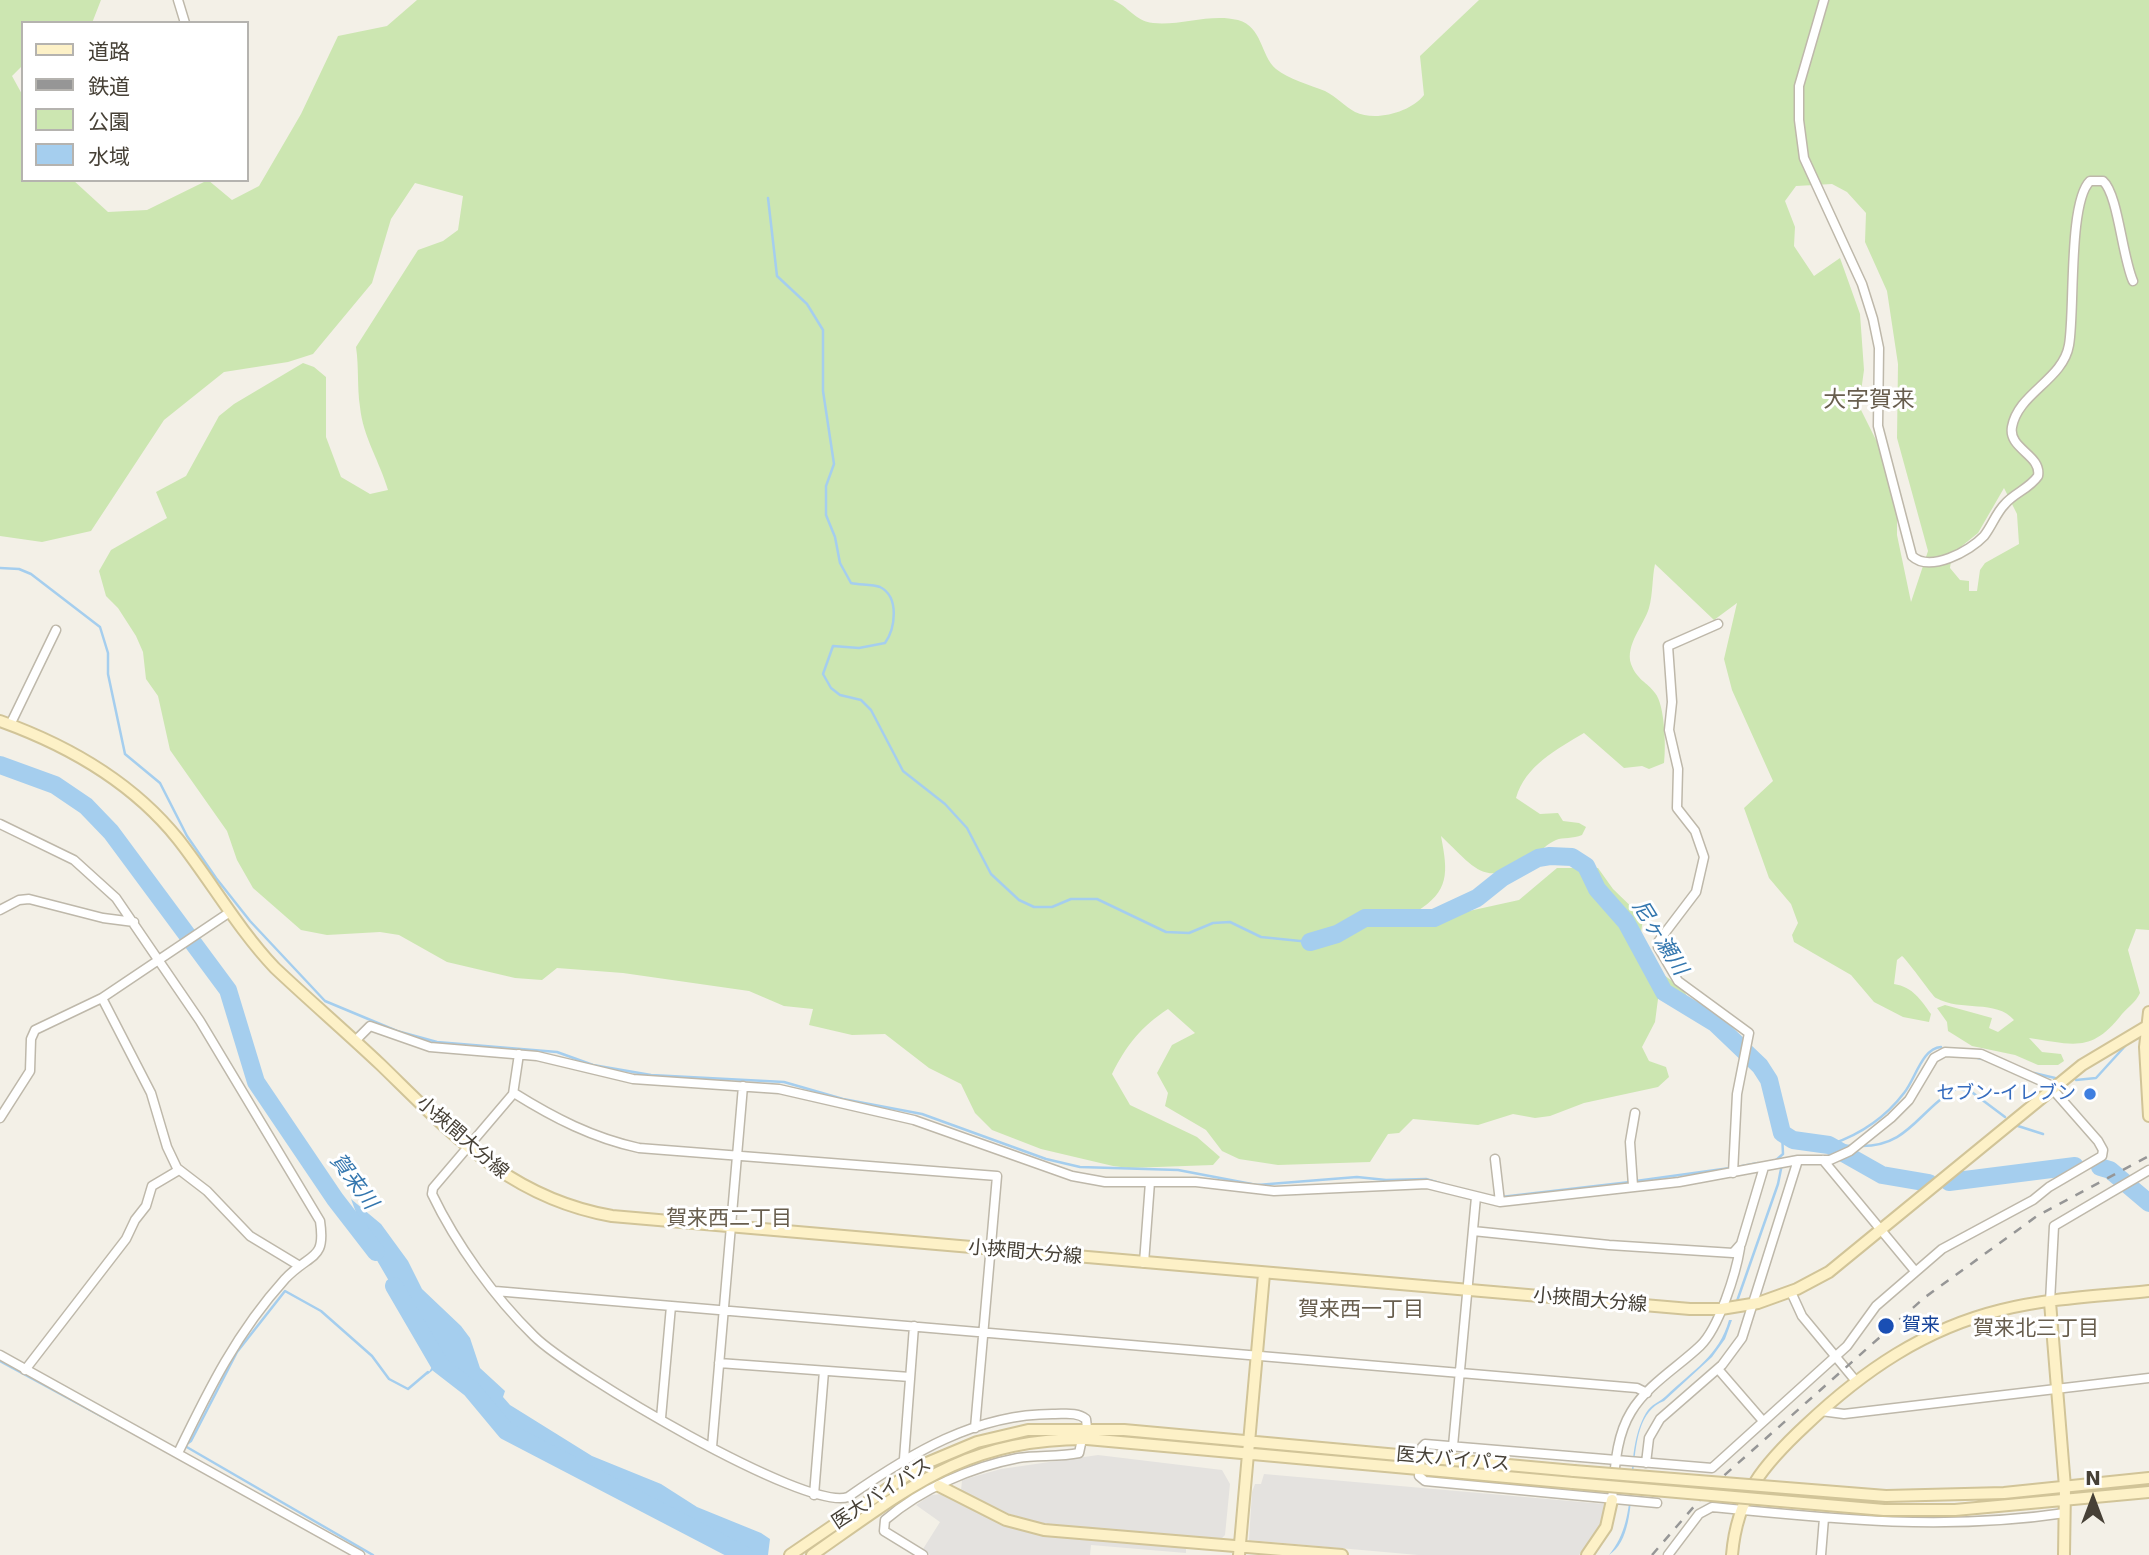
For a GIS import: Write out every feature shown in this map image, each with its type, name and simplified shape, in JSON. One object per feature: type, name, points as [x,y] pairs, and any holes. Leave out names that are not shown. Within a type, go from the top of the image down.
[{"type":"main road","name":"小挾間大分線","points":[[5,723],[81,759],[134,795],[177,838],[230,912],[275,968],[468,1147],[519,1185],[574,1208],[612,1216],[1467,1291],[1730,1308],[1754,1304],[1791,1292],[1829,1272],[2096,1055],[2147,1026]]},
{"type":"main road","points":[[2149,1012],[2149,1116]]},
{"type":"main road","points":[[1240,1550],[1264,1273]]},
{"type":"main road","points":[[1732,1555],[1740,1510],[1767,1462],[1855,1380],[1905,1348],[1945,1328],[2001,1310],[2149,1291]]},
{"type":"main road","points":[[2050,1302],[2065,1487],[2064,1555]]},
{"type":"main road","name":"医大バイパス","points":[[790,1555],[931,1461],[986,1439],[1045,1428],[1087,1428],[1421,1457],[1574,1477],[1884,1510],[1955,1510],[2149,1492]]},
{"type":"main road","name":"医大バイパス","points":[[812,1555],[914,1484],[944,1467],[1010,1445],[1068,1438],[1420,1469],[1886,1496],[1936,1497],[2149,1478]]},
{"type":"main road","points":[[939,1486],[1006,1520],[1044,1530],[1240,1550],[1342,1555]]},
{"type":"main road","points":[[1587,1555],[1606,1527],[1612,1500]]},
{"type":"street","points":[[178,0],[184,21]]},
{"type":"street","points":[[1824,0],[1799,86],[1799,120],[1804,158],[1862,284],[1874,319],[1879,348],[1878,426],[1912,555],[1916,559],[1927,563],[1955,555],[1977,542],[2007,501],[2038,476],[2037,465],[2013,438],[2012,425],[2018,412],[2064,362],[2069,345],[2071,270],[2084,191],[2090,181],[2103,181],[2114,196],[2124,261],[2133,281]]},
{"type":"street","points":[[1718,624],[1668,646],[1672,702],[1669,730],[1678,769],[1677,808],[1695,831],[1704,857],[1696,892],[1658,942],[1658,947],[1678,981],[1739,1023],[1748,1036],[1735,1107],[1733,1173]]},
{"type":"street","points":[[5,723],[56,630]]},
{"type":"street","points":[[0,824],[45,844],[85,868],[116,898],[200,1021],[317,1216],[323,1245],[298,1265],[271,1294],[227,1353],[178,1453]]},
{"type":"street","points":[[0,910],[19,900],[29,900],[103,918],[134,922]]},
{"type":"street","points":[[0,1118],[30,1071],[31,1039],[35,1030],[102,998],[230,912]]},
{"type":"street","points":[[102,998],[151,1093],[167,1147],[179,1170],[207,1191],[250,1236],[298,1265]]},
{"type":"street","points":[[355,1041],[370,1026],[430,1046],[550,1058],[633,1079],[779,1089],[914,1120],[1084,1180],[1196,1182],[1274,1191],[1427,1184],[1500,1202],[1733,1173],[1798,1160],[1823,1160],[1841,1156],[1906,1104],[1934,1058],[1945,1052],[1981,1054],[2054,1088],[2098,1141],[2103,1150],[2102,1156],[2049,1187],[2033,1200],[1947,1245],[1870,1312],[1851,1341],[1712,1468],[1423,1445],[1420,1479],[1425,1481],[1657,1503]]},
{"type":"street","points":[[519,1054],[514,1093],[432,1194],[495,1291],[534,1336],[562,1360],[712,1447],[814,1495],[838,1500],[848,1497],[904,1459],[975,1427],[1045,1414],[1081,1415],[1086,1419],[1087,1428]]},
{"type":"street","points":[[712,1447],[743,1086]]},
{"type":"street","points":[[514,1093],[564,1123],[610,1142],[639,1148],[997,1176],[975,1427]]},
{"type":"street","points":[[1633,1186],[1630,1142],[1635,1113]]},
{"type":"street","points":[[1495,1159],[1500,1202]]},
{"type":"street","points":[[1646,1462],[1649,1438],[1660,1419],[1718,1369],[1738,1346],[1754,1304],[1798,1160]]},
{"type":"street","points":[[1823,1160],[1915,1271]]},
{"type":"street","points":[[1612,1500],[1616,1460],[1627,1418],[1647,1393],[1704,1342],[1730,1308],[1740,1248],[1764,1167]]},
{"type":"street","points":[[26,1370],[126,1239],[135,1220],[146,1206],[152,1186],[179,1170]]},
{"type":"street","points":[[2050,1302],[2050,1239],[2054,1226],[2149,1170]]},
{"type":"street","points":[[1144,1263],[1150,1182]]},
{"type":"street","points":[[1453,1446],[1476,1197]]},
{"type":"street","points":[[1473,1231],[1731,1253],[1740,1248]]},
{"type":"street","points":[[495,1291],[1257,1354],[1637,1388],[1647,1393]]},
{"type":"street","points":[[1791,1292],[1802,1316],[1855,1380]]},
{"type":"street","points":[[661,1418],[671,1306]]},
{"type":"street","points":[[904,1459],[914,1326]]},
{"type":"street","points":[[0,1355],[360,1555]]},
{"type":"street","points":[[719,1363],[910,1377]]},
{"type":"street","points":[[1718,1369],[1763,1421]]},
{"type":"street","points":[[814,1495],[824,1371]]},
{"type":"street","points":[[1821,1411],[1844,1414],[2149,1378]]},
{"type":"street","points":[[923,1555],[884,1531],[882,1524],[909,1502],[962,1474],[1006,1461],[1079,1453],[1082,1439]]},
{"type":"street","points":[[1668,1555],[1704,1509],[1712,1507],[1884,1523],[1957,1523],[2066,1513]]},
{"type":"street","points":[[1821,1555],[1824,1518]]},
{"type":"green space","points":[[0,0],[101,0],[93,21],[21,21],[21,67],[12,76],[21,92],[21,182],[75,182],[108,212],[147,210],[204,182],[210,182],[232,200],[259,186],[301,114],[338,36],[387,26],[417,0],[1113,0],[1141,19],[1153,23],[1217,18],[1238,20],[1257,35],[1271,63],[1281,73],[1325,91],[1355,112],[1373,116],[1402,110],[1424,95],[1420,56],[1479,0],[2149,0],[2149,930],[2136,929],[2128,950],[2140,993],[2111,1027],[2091,1041],[2080,1043],[2029,1038],[2042,1052],[2061,1054],[2064,1061],[2058,1065],[2038,1065],[2015,1055],[1972,1046],[1948,1031],[1947,1022],[1937,1008],[1945,1005],[1992,1018],[1989,1028],[1998,1032],[2014,1020],[1998,1010],[1936,998],[1902,956],[1897,960],[1894,984],[1906,988],[1920,999],[1931,1014],[1929,1022],[1903,1017],[1874,1002],[1851,975],[1794,942],[1792,935],[1798,923],[1791,904],[1769,878],[1744,808],[1773,781],[1732,690],[1724,659],[1737,603],[1714,620],[1655,564],[1649,608],[1633,642],[1630,657],[1633,669],[1655,693],[1661,707],[1665,737],[1664,763],[1649,769],[1642,766],[1624,768],[1584,733],[1574,739],[1534,768],[1520,787],[1516,798],[1540,814],[1558,813],[1563,821],[1579,823],[1586,827],[1582,835],[1556,840],[1517,866],[1492,873],[1473,866],[1441,836],[1445,861],[1444,880],[1435,896],[1416,912],[1469,911],[1519,900],[1557,868],[1598,868],[1613,889],[1643,918],[1638,956],[1683,989],[1688,998],[1658,999],[1655,1022],[1642,1047],[1649,1061],[1666,1067],[1669,1077],[1658,1087],[1584,1103],[1550,1116],[1535,1118],[1513,1114],[1478,1125],[1413,1119],[1399,1133],[1388,1134],[1370,1162],[1278,1165],[1239,1159],[1222,1151],[1206,1130],[1165,1106],[1168,1093],[1157,1073],[1172,1045],[1195,1033],[1168,1009],[1136,1037],[1112,1074],[1130,1105],[1197,1137],[1220,1157],[1213,1165],[1129,1168],[1041,1149],[992,1130],[975,1113],[961,1084],[929,1068],[885,1034],[852,1035],[809,1025],[813,1009],[784,1006],[749,991],[623,973],[557,968],[542,980],[515,978],[447,962],[399,935],[380,932],[327,935],[301,930],[253,888],[237,860],[227,831],[170,750],[158,696],[146,679],[143,652],[118,608],[106,596],[99,571],[111,550],[167,518],[156,492],[186,476],[219,416],[234,404],[303,363],[314,367],[326,377],[326,437],[341,477],[370,494],[388,490],[362,418],[356,347],[418,250],[443,241],[458,230],[463,196],[415,183],[391,219],[372,283],[313,354],[288,362],[224,372],[164,420],[91,531],[42,542],[0,536]],"holes":[[[1832,184],[1847,192],[1866,213],[1865,242],[1887,291],[1898,364],[1897,438],[1928,551],[1911,602],[1897,535],[1897,508],[1881,450],[1859,406],[1864,370],[1860,314],[1840,258],[1814,276],[1794,246],[1795,227],[1785,201],[1796,186]],[[2004,488],[2017,514],[2019,544],[1985,563],[1980,570],[1977,591],[1969,591],[1969,581],[1960,580],[1950,568],[1952,554],[1978,533]]]},
{"type":"shaded area","points":[[1098,1455],[1222,1470],[1230,1484],[1225,1535],[1221,1539],[1037,1523],[1001,1511],[961,1491],[962,1480],[1001,1469]]},
{"type":"shaded area","points":[[1264,1474],[1604,1504],[1602,1524],[1579,1555],[1418,1555],[1249,1540],[1252,1492],[1255,1484],[1261,1484]]},
{"type":"shaded area","points":[[942,1494],[999,1523],[1030,1533],[1186,1548],[1186,1553],[1091,1545],[1090,1555],[930,1555],[923,1549],[940,1522],[916,1505],[931,1495]]},
{"type":"water","points":[[351,1199],[381,1224],[408,1261],[422,1289],[461,1326],[470,1338],[480,1368],[505,1391],[503,1397],[510,1405],[592,1456],[661,1484],[697,1507],[761,1533],[770,1539],[768,1555],[740,1555],[683,1522],[684,1518],[677,1514],[595,1476],[491,1417],[480,1407],[471,1386],[444,1361],[427,1375],[440,1354],[396,1293],[368,1245]]},
{"type":"water","points":[[1729,1320],[1732,1320],[1725,1339],[1712,1357],[1649,1412],[1640,1429],[1635,1451],[1628,1523],[1621,1542],[1609,1555],[1626,1522],[1634,1448],[1639,1430],[1646,1413],[1712,1353],[1725,1333]]},
{"type":"waterway","points":[[768,198],[777,276],[807,304],[823,330],[823,391],[834,464],[826,486],[826,515],[835,537],[840,563],[851,583],[880,587],[891,598],[893,605],[893,622],[885,643],[859,648],[833,646],[823,674],[831,688],[840,695],[861,700],[871,710],[903,771],[945,804],[967,828],[991,874],[1019,900],[1034,907],[1052,907],[1071,899],[1097,899],[1166,932],[1189,933],[1213,923],[1230,922],[1261,937],[1310,942]]},
{"type":"waterway","points":[[0,568],[19,569],[31,574],[100,627],[108,653],[108,674],[125,754],[160,783],[187,836],[216,878],[250,921],[325,1001],[397,1031],[437,1042],[557,1052],[593,1065],[651,1075],[784,1082],[843,1099],[922,1114],[1046,1159],[1080,1167],[1178,1170],[1257,1185],[1357,1177],[1386,1180],[1426,1179],[1443,1184]]},
{"type":"waterway","name":"賀来川","points":[[0,765],[55,785],[86,806],[111,832],[228,990],[256,1082],[335,1199],[376,1252]]},
{"type":"waterway","name":"尼ヶ瀬川","points":[[1310,942],[1337,934],[1365,918],[1434,918],[1477,898],[1502,878],[1538,858],[1572,857],[1586,866],[1597,889],[1626,922],[1664,992],[1715,1023],[1760,1066],[1769,1080],[1782,1133],[1793,1140],[1829,1145],[1882,1175],[1929,1183]]},
{"type":"waterway","points":[[2076,1080],[2096,1078],[2127,1044]]},
{"type":"waterway","points":[[1832,1144],[1863,1130],[1889,1110],[1908,1087],[1924,1059],[1934,1049],[1941,1047]]},
{"type":"waterway","points":[[1973,1057],[1987,1060]]},
{"type":"waterway","points":[[2034,1073],[2055,1078]]},
{"type":"waterway","points":[[1860,1146],[1877,1145],[1903,1133],[1958,1088],[1973,1093],[2005,1117]]},
{"type":"waterway","points":[[2018,1126],[2043,1134]]},
{"type":"waterway","points":[[1775,1161],[1783,1154],[1782,1133]]},
{"type":"waterway","points":[[1829,1145],[1854,1146]]},
{"type":"waterway","points":[[1737,1167],[1758,1163]]},
{"type":"waterway","points":[[1736,1304],[1778,1184],[1782,1164]]},
{"type":"waterway","name":"尼ヶ瀬川","points":[[1949,1182],[2075,1166]]},
{"type":"waterway","name":"尼ヶ瀬川","points":[[2100,1167],[2110,1170],[2149,1203]]},
{"type":"waterway","points":[[1636,1181],[1730,1168]]},
{"type":"waterway","points":[[1501,1197],[1630,1182]]},
{"type":"waterway","name":"賀来川","points":[[394,1286],[440,1365],[471,1389],[506,1431],[744,1555]]},
{"type":"waterway","points":[[184,1446],[191,1441],[237,1352],[285,1291],[321,1311],[372,1356],[389,1379],[408,1389],[428,1372]]},
{"type":"waterway","points":[[0,1361],[123,1428]]},
{"type":"waterway","points":[[185,1446],[373,1555]]},
{"type":"railway","points":[[1652,1555],[1710,1488],[1924,1298],[2037,1216],[2149,1156]]},
{"type":"place","name":"セブン-イレブン","points":[[2090,1094]]},
{"type":"place","name":"賀来","points":[[1886,1326]]},
{"type":"district","name":"大字賀来","points":[[1869,401]]},
{"type":"district","name":"賀来西二丁目","points":[[729,1220]]},
{"type":"district","name":"賀来西一丁目","points":[[1361,1311]]},
{"type":"district","name":"賀来北三丁目","points":[[2036,1330]]}]
